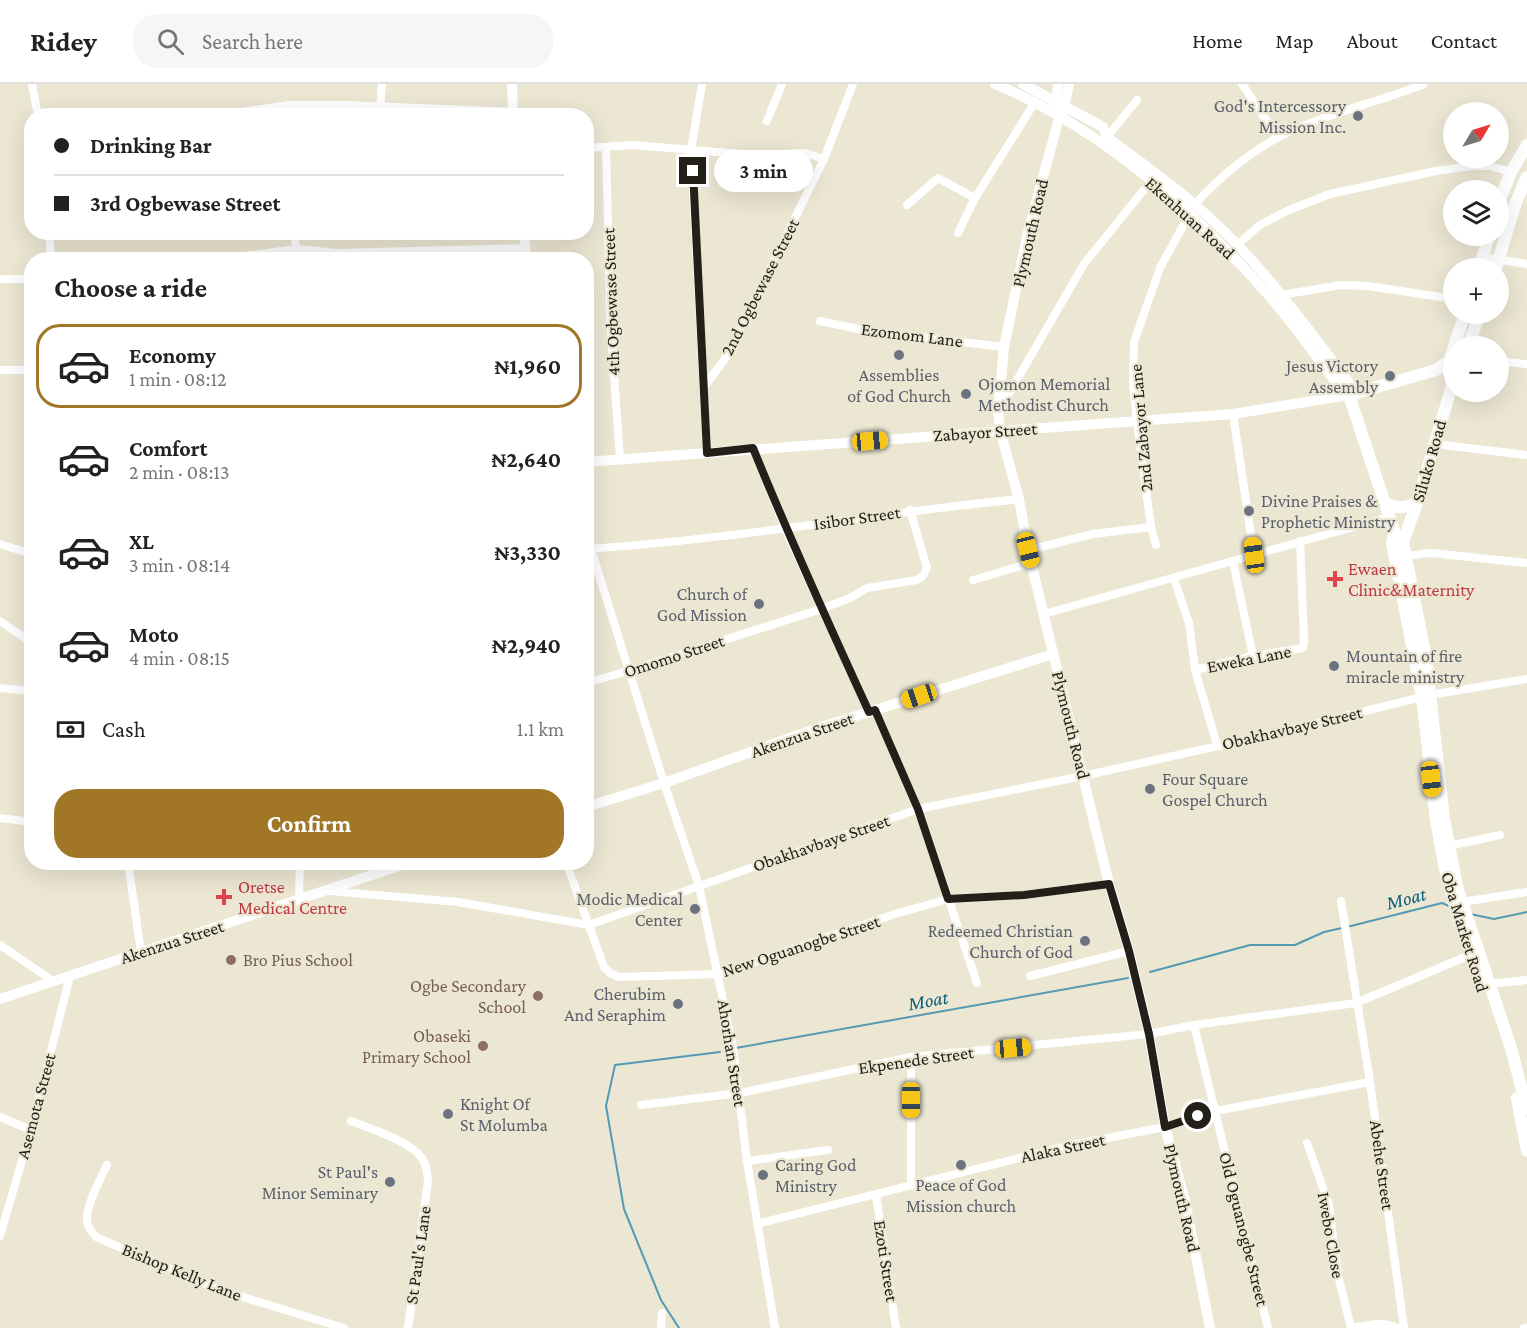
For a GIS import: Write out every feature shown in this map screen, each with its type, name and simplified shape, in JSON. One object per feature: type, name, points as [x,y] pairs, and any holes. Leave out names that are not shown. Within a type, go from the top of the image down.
[{"type":"main road","points":[[1508,180],[1527,145]]},
{"type":"main road","points":[[1499,258],[1526,180]]},
{"type":"main road","name":"Zabayor Street","points":[[1349,395],[1436,370],[1443,365]]},
{"type":"main road","name":"Ekenhuan Road","points":[[1349,395],[1394,531],[1403,542]]},
{"type":"main road","name":"Siluko Road","points":[[1403,542],[1418,503],[1447,402]]},
{"type":"main road","points":[[1385,503],[1403,509],[1418,503]]},
{"type":"main road","name":"Oba Market Road","points":[[1394,531],[1392,543],[1426,696],[1449,846],[1462,902],[1511,1048],[1527,1109]]},
{"type":"main road","name":"Oba Market Road","points":[[1403,542],[1426,658],[1426,696],[1437,830],[1449,890],[1504,1051],[1516,1093],[1527,1151]]},
{"type":"street","points":[[32,84],[36,108]]},
{"type":"street","points":[[269,108],[289,105],[345,105],[380,108],[382,84]]},
{"type":"street","points":[[512,84],[513,108]]},
{"type":"street","points":[[702,84],[691,150],[707,453]]},
{"type":"street","points":[[767,121],[782,84]]},
{"type":"street","name":"2nd Ogbewase Street","points":[[704,387],[727,356],[824,159],[853,84]]},
{"type":"street","name":"Ekenhuan Road","points":[[995,84],[1035,102],[1103,127],[1107,137],[1237,245],[1281,295],[1350,384],[1349,395]]},
{"type":"street","points":[[1058,84],[1059,111]]},
{"type":"street","points":[[1059,111],[1070,84]]},
{"type":"street","points":[[1242,84],[1278,138]]},
{"type":"street","name":"2nd Zabayor Lane","points":[[1156,546],[1151,527],[1137,422],[1133,383],[1134,342],[1161,268],[1192,209],[1212,186],[1252,153],[1278,138],[1307,125],[1424,84]]},
{"type":"street","name":"Ekenhuan Road","points":[[1026,85],[1151,182],[1192,209],[1273,300],[1341,389],[1349,395]]},
{"type":"street","points":[[1107,137],[1137,100]]},
{"type":"street","points":[[958,233],[975,198],[1035,102]]},
{"type":"street","name":"Plymouth Road","points":[[1059,111],[1028,232],[1004,347],[998,412],[1000,430],[1019,499],[1031,563],[1109,884],[1129,951],[1149,1034],[1165,1127],[1185,1201],[1210,1328]]},
{"type":"street","points":[[594,148],[634,145],[754,155],[805,153],[824,159]]},
{"type":"street","name":"4th Ogbewase Street","points":[[606,147],[610,334],[620,458]]},
{"type":"street","points":[[1237,245],[1260,225],[1289,210],[1330,194],[1436,171],[1472,166],[1490,166],[1511,172]]},
{"type":"street","points":[[907,206],[938,178],[975,198]]},
{"type":"street","points":[[998,412],[1084,264],[1151,182]]},
{"type":"street","points":[[295,240],[297,249]]},
{"type":"street","points":[[272,252],[297,249],[326,252]]},
{"type":"street","points":[[369,252],[436,250],[481,252]]},
{"type":"street","points":[[1509,265],[1527,264]]},
{"type":"street","points":[[0,279],[24,279]]},
{"type":"street","points":[[1281,295],[1341,285],[1368,286],[1443,297]]},
{"type":"street","name":"Ezomom Lane","points":[[820,321],[868,331],[1004,347]]},
{"type":"street","points":[[1509,362],[1527,364]]},
{"type":"street","points":[[0,370],[24,370]]},
{"type":"street","name":"Zabayor Street","points":[[594,461],[1233,414],[1349,395]]},
{"type":"street","points":[[1233,414],[1254,555]]},
{"type":"street","points":[[1434,444],[1527,455]]},
{"type":"street","points":[[753,448],[821,609],[918,809],[977,983]]},
{"type":"street","name":"Isibor Street","points":[[594,548],[1019,499]]},
{"type":"street","name":"Omomo Street","points":[[594,681],[821,609],[850,598],[867,588],[917,580],[923,576],[927,568],[910,510]]},
{"type":"street","points":[[1044,614],[1389,517]]},
{"type":"street","points":[[1028,550],[1093,534],[1151,527]]},
{"type":"street","name":"Eweka Lane","points":[[1195,670],[1253,656],[1303,648],[1300,541]]},
{"type":"street","points":[[0,544],[24,552]]},
{"type":"street","points":[[1407,556],[1431,553],[1527,563]]},
{"type":"street","points":[[1233,562],[1253,656]]},
{"type":"street","points":[[973,580],[1031,563]]},
{"type":"street","name":"Ahorhan Street","points":[[594,565],[699,886],[719,974],[740,1093],[747,1161],[775,1328]]},
{"type":"street","points":[[1174,579],[1189,623],[1195,670],[1217,745]]},
{"type":"street","points":[[0,621],[24,638]]},
{"type":"street","name":"Akenzua Street","points":[[594,805],[664,783],[872,711],[1053,654]]},
{"type":"street","name":"Obakhavbaye Street","points":[[326,890],[458,902],[589,925],[918,809],[1083,776],[1295,729],[1426,696],[1527,679]]},
{"type":"street","points":[[0,688],[24,690]]},
{"type":"street","points":[[0,818],[24,821]]},
{"type":"street","points":[[1449,846],[1500,835]]},
{"type":"street","points":[[129,870],[141,952]]},
{"type":"street","points":[[299,899],[300,870]]},
{"type":"street","name":"Akenzua Street","points":[[0,999],[387,870]]},
{"type":"street","name":"New Oguanogbe Street","points":[[569,870],[604,967],[610,973],[620,977],[719,974],[895,914],[948,899],[1024,895],[1109,884]]},
{"type":"street","points":[[1462,902],[1527,892]]},
{"type":"street","name":"Abehe Street","points":[[1341,901],[1370,1082],[1404,1328]]},
{"type":"street","points":[[0,945],[53,981]]},
{"type":"street","points":[[1030,976],[1129,951]]},
{"type":"street","name":"Ekpenede Street","points":[[641,1105],[740,1093],[911,1057],[1149,1034],[1194,1025],[1356,1003],[1470,956]]},
{"type":"street","name":"Asemota Street","points":[[0,1236],[31,1130],[70,976]]},
{"type":"street","points":[[1489,984],[1527,980]]},
{"type":"street","name":"Old Oguanogbe Street","points":[[1194,1025],[1268,1328]]},
{"type":"street","points":[[911,1057],[911,1185]]},
{"type":"street","name":"Alaka Street","points":[[757,1224],[1071,1145],[1165,1127],[1215,1111],[1370,1082]]},
{"type":"street","points":[[0,1117],[31,1130]]},
{"type":"street","name":"St Paul's Lane","points":[[351,1121],[409,1146],[423,1160],[427,1170],[428,1181],[408,1328]]},
{"type":"street","name":"Iwebo Close","points":[[1307,1143],[1329,1205],[1338,1275],[1351,1328]]},
{"type":"street","points":[[747,1161],[828,1150]]},
{"type":"street","name":"Bishop Kelly Lane","points":[[107,1165],[88,1208],[86,1219],[89,1230],[96,1238],[217,1288],[344,1328]]},
{"type":"street","name":"Ezoti Street","points":[[876,1195],[896,1328]]},
{"type":"street","points":[[661,1328],[662,1313]]},
{"type":"street","points":[[1351,1328],[1373,1324],[1391,1325],[1398,1328]]},
{"type":"waterway","name":"Moat","points":[[1347,927],[1442,903],[1449,906]]},
{"type":"waterway","points":[[1470,914],[1494,919],[1527,912]]},
{"type":"waterway","name":"Moat","points":[[1150,972],[1250,945],[1295,945],[1324,932],[1342,928]]},
{"type":"waterway","name":"Moat","points":[[736,1048],[1128,978]]},
{"type":"waterway","name":"Moat","points":[[679,1328],[661,1300],[624,1209],[606,1106],[615,1065],[720,1052]]},
{"type":"place","name":"God's Intercessory Mission Inc.","points":[[1358,116]]},
{"type":"place","name":"Assemblies of God Church","points":[[899,355]]},
{"type":"place","name":"Jesus Victory Assembly","points":[[1390,376]]},
{"type":"place","name":"Ojomon Memorial Methodist Church","points":[[966,394]]},
{"type":"place","name":"Divine Praises & Prophetic Ministry","points":[[1249,511]]},
{"type":"place","name":"Ewaen Clinic&Maternity","points":[[1335,579]]},
{"type":"place","name":"Church of God Mission","points":[[759,604]]},
{"type":"place","name":"Mountain of fire miracle ministry","points":[[1334,666]]},
{"type":"place","name":"Four Square Gospel Church","points":[[1150,789]]},
{"type":"place","name":"Oretse Medical Centre","points":[[224,897]]},
{"type":"place","name":"Modic Medical Center","points":[[695,909]]},
{"type":"place","name":"Redeemed Christian Church of God","points":[[1085,941]]},
{"type":"place","name":"Bro Pius School","points":[[231,960]]},
{"type":"place","name":"Ogbe Secondary School","points":[[538,996]]},
{"type":"place","name":"Cherubim And Seraphim","points":[[678,1004]]},
{"type":"place","name":"Obaseki Primary School","points":[[483,1046]]},
{"type":"place","name":"Knight Of St Molumba","points":[[448,1114]]},
{"type":"place","name":"Peace of God Mission church","points":[[961,1165]]},
{"type":"place","name":"Caring God Ministry","points":[[763,1175]]},
{"type":"place","name":"St Paul's Minor Seminary","points":[[390,1182]]},
{"type":"route","points":[[693,171],[707,453],[753,448],[821,609],[869,712],[875,710],[918,809],[948,899],[1024,895],[1109,884],[1129,951],[1149,1034],[1165,1127],[1198,1116]]}]
